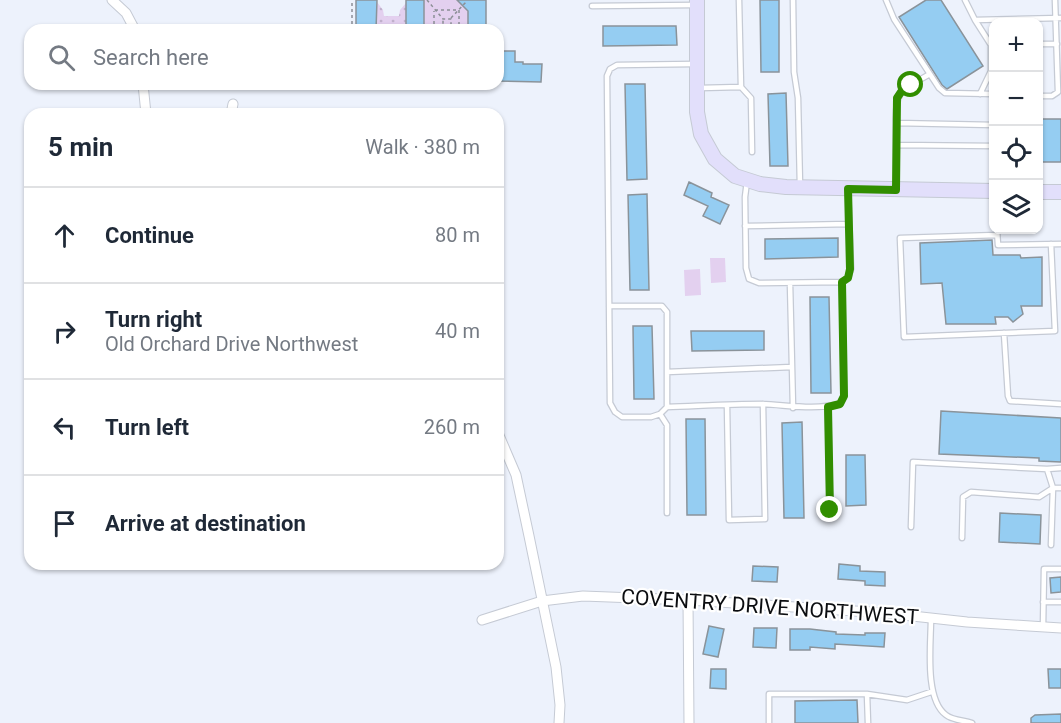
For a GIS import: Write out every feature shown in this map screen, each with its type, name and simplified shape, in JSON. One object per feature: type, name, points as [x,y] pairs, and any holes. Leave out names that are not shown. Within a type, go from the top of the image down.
[{"type":"street","points":[[112,0],[126,13],[132,24]]},
{"type":"street","points":[[697,2],[699,126],[707,147],[715,159],[735,176],[760,184],[800,187],[989,191]]},
{"type":"street","points":[[144,90],[145,108]]},
{"type":"street","points":[[1043,192],[1061,192]]},
{"type":"street","points":[[504,448],[516,475],[556,667],[560,705],[559,723]]},
{"type":"street","name":"COVENTRY DRIVE NORTHWEST","points":[[482,620],[542,601],[584,596],[688,600],[885,613],[1061,628]]},
{"type":"street","points":[[688,600],[689,723]]},
{"type":"lane","points":[[739,0],[741,87],[751,98],[752,152]]},
{"type":"lane","points":[[792,0],[794,72],[798,98],[800,187]]},
{"type":"lane","points":[[886,0],[894,20],[939,88],[945,93],[989,94]]},
{"type":"lane","points":[[965,0],[989,41]]},
{"type":"lane","points":[[1043,96],[1052,96],[1058,92],[1058,18],[1055,0]]},
{"type":"lane","points":[[592,6],[697,2]]},
{"type":"lane","points":[[975,20],[1058,18]]},
{"type":"lane","points":[[1043,44],[1057,44]]},
{"type":"lane","points":[[697,64],[617,64],[610,69],[607,76],[610,403],[615,412],[622,417],[651,417],[660,414],[667,407],[763,404],[793,408],[828,407],[840,404],[844,396],[842,282]]},
{"type":"lane","points":[[980,94],[991,72]]},
{"type":"lane","points":[[896,190],[897,98],[901,92],[930,74]]},
{"type":"lane","points":[[697,88],[741,87]]},
{"type":"lane","points":[[896,123],[989,125]]},
{"type":"lane","points":[[896,145],[989,146]]},
{"type":"lane","points":[[747,181],[746,268],[749,279],[759,284],[842,282],[848,278],[850,269],[848,189]]},
{"type":"lane","points":[[746,226],[849,224]]},
{"type":"lane","points":[[989,232],[900,238],[904,337],[1058,332],[1051,244]]},
{"type":"lane","points":[[997,234],[998,245],[1061,244]]},
{"type":"lane","points":[[790,283],[793,408]]},
{"type":"lane","points":[[609,306],[662,306],[667,312],[667,407]]},
{"type":"lane","points":[[1004,333],[1010,401],[1061,404]]},
{"type":"lane","points":[[667,372],[792,367]]},
{"type":"lane","points":[[727,405],[729,520],[765,519],[763,404]]},
{"type":"lane","points":[[828,407],[830,510]]},
{"type":"lane","points":[[660,414],[667,425],[667,513]]},
{"type":"lane","points":[[911,527],[913,462],[1061,468]]},
{"type":"lane","points":[[1047,469],[1053,488],[1051,545]]},
{"type":"lane","points":[[962,538],[963,497],[971,492],[1039,497],[1053,488],[1061,489]]},
{"type":"lane","points":[[1043,627],[1044,569],[1061,569]]},
{"type":"lane","points":[[1043,602],[1061,602]]},
{"type":"lane","points":[[931,618],[931,692],[944,714],[958,721],[972,723]]},
{"type":"lane","points":[[769,723],[769,694],[867,694],[906,700],[931,692]]},
{"type":"lane","points":[[867,694],[868,723]]},
{"type":"path","points":[[352,0],[352,24]]},
{"type":"path","points":[[427,0],[443,19],[451,19]]},
{"type":"path","points":[[452,24],[451,19],[466,2]]},
{"type":"path","points":[[434,10],[459,10]]},
{"type":"path","points":[[434,10],[434,24]]},
{"type":"path","points":[[459,10],[459,24]]},
{"type":"path","points":[[442,24],[443,19]]},
{"type":"shaded area","points":[[424,0],[463,0],[468,3],[468,24],[424,24]]},
{"type":"shaded area","points":[[377,2],[384,16],[399,16],[400,10],[406,3],[406,24],[376,24]]},
{"type":"shaded area","points":[[710,258],[725,258],[726,282],[711,283]]},
{"type":"shaded area","points":[[700,269],[701,295],[685,296],[684,270]]},
{"type":"building","points":[[356,0],[377,0],[376,24],[356,24]]},
{"type":"building","points":[[406,0],[424,0],[424,24],[406,24]]},
{"type":"building","points":[[457,0],[486,0],[486,24],[468,24],[468,11]]},
{"type":"building","points":[[760,0],[779,0],[779,72],[761,72]]},
{"type":"building","points":[[926,0],[941,0],[983,66],[947,89],[942,85],[899,17]]},
{"type":"building","points":[[603,26],[676,26],[677,45],[603,46]]},
{"type":"building","points":[[504,51],[515,51],[515,62],[542,64],[541,82],[504,81]]},
{"type":"building","points":[[625,84],[645,84],[647,179],[627,180]]},
{"type":"building","points":[[786,93],[788,166],[770,166],[768,94]]},
{"type":"building","points":[[1043,119],[1061,119],[1061,162],[1043,162]]},
{"type":"building","points":[[689,182],[712,193],[711,197],[729,205],[720,224],[703,216],[708,206],[684,195]]},
{"type":"building","points":[[647,194],[649,290],[630,290],[628,195]]},
{"type":"building","points":[[838,238],[838,257],[765,259],[765,239]]},
{"type":"building","points":[[992,240],[993,255],[1020,255],[1021,258],[1042,257],[1042,306],[1021,306],[1023,314],[1013,322],[1008,317],[995,317],[996,324],[946,324],[942,283],[921,284],[920,243]]},
{"type":"building","points":[[810,297],[829,297],[831,393],[811,393]]},
{"type":"building","points":[[633,326],[652,326],[654,399],[634,399]]},
{"type":"building","points":[[691,331],[764,331],[764,350],[692,351]]},
{"type":"building","points":[[941,411],[1061,418],[1061,462],[1039,461],[1039,458],[939,454]]},
{"type":"building","points":[[686,419],[705,419],[706,515],[687,515]]},
{"type":"building","points":[[802,422],[804,518],[784,518],[782,423]]},
{"type":"building","points":[[846,455],[865,455],[866,505],[846,506]]},
{"type":"building","points":[[1000,513],[1041,515],[1040,544],[999,542]]},
{"type":"building","points":[[839,564],[860,566],[860,571],[885,572],[885,586],[865,585],[865,581],[838,579]]},
{"type":"building","points":[[753,566],[778,567],[777,582],[752,581]]},
{"type":"building","points":[[1061,577],[1061,592],[1051,593],[1050,578]]},
{"type":"building","points":[[709,626],[724,629],[718,657],[703,654]]},
{"type":"building","points":[[754,628],[777,628],[776,648],[753,647]]},
{"type":"building","points":[[790,629],[810,629],[836,632],[836,634],[885,633],[884,647],[835,644],[835,649],[810,647],[810,650],[790,650]]},
{"type":"building","points":[[711,669],[726,669],[726,689],[710,688]]},
{"type":"building","points":[[1048,669],[1061,669],[1061,688],[1049,688]]},
{"type":"building","points":[[857,700],[858,723],[795,723],[795,701]]},
{"type":"building","points":[[1061,714],[1061,723],[1031,723],[1031,718],[1035,715]]},
{"type":"route","points":[[830,510],[828,407],[840,404],[844,396],[842,282],[848,278],[850,269],[848,189],[896,190],[897,98],[911,85]]}]
